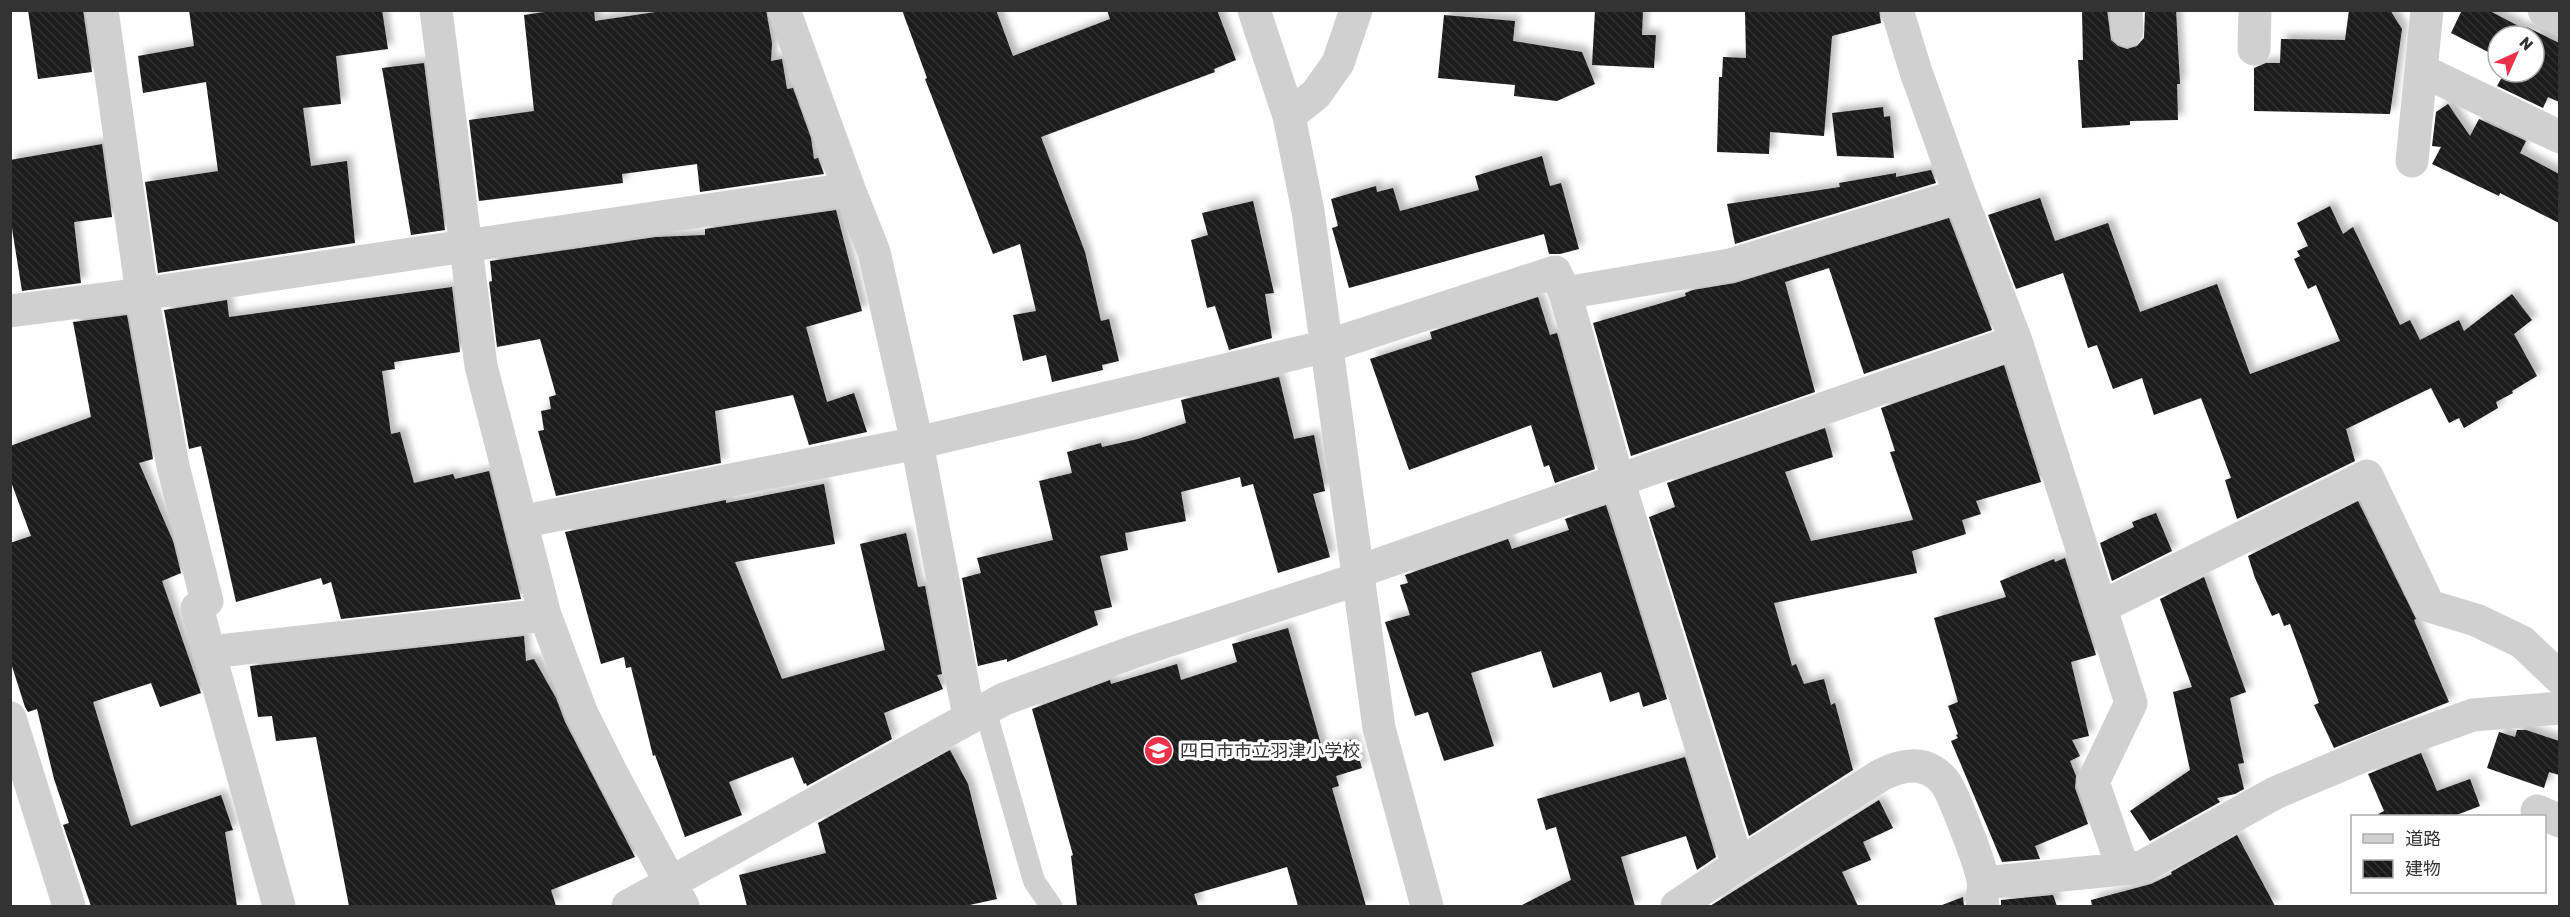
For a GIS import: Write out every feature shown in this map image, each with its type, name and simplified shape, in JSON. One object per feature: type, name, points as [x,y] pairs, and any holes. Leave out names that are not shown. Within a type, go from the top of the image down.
[{"type":"street","points":[[102,10],[142,294],[173,466],[207,601],[197,608],[279,906]]},
{"type":"street","points":[[436,10],[481,366],[545,615],[582,714],[676,894]]},
{"type":"street","points":[[784,10],[874,252],[977,713]]},
{"type":"street","points":[[1254,10],[1289,116],[1308,210],[1379,728],[1427,906]]},
{"type":"street","points":[[1289,116],[1316,94],[1338,63],[1356,10]]},
{"type":"street","points":[[1897,10],[1916,72],[1960,195],[2016,341],[2131,703],[2093,782],[2123,869]]},
{"type":"street","points":[[2254,49],[2255,10]]},
{"type":"street","points":[[2412,161],[2427,10]]},
{"type":"street","points":[[2544,10],[2559,19]]},
{"type":"street","points":[[2421,70],[2559,137]]},
{"type":"street","points":[[10,311],[142,294],[849,189]]},
{"type":"street","points":[[1564,294],[1730,265],[1960,195]]},
{"type":"street","points":[[520,522],[916,443],[1327,346],[1555,272],[1564,294],[1618,480],[1738,865]]},
{"type":"street","points":[[628,906],[676,894],[1004,699],[2016,341]]},
{"type":"street","points":[[2101,607],[2367,476],[2429,606],[2476,620],[2522,642],[2559,678]]},
{"type":"street","points":[[209,652],[545,615]]},
{"type":"street","points":[[1677,906],[1738,865],[1898,766],[1914,765],[1944,781],[1976,853],[1984,895],[2142,867],[2275,793],[2390,745],[2473,715],[2559,708]]},
{"type":"street","points":[[10,718],[69,906]]},
{"type":"lane","points":[[977,713],[1034,881],[1051,906]]},
{"type":"building","points":[[28,10],[83,10],[92,72],[38,79]]},
{"type":"building","points":[[189,10],[382,10],[388,49],[336,56],[341,104],[303,108],[311,166],[347,161],[355,243],[158,273],[145,182],[218,171],[206,82],[143,93],[138,56],[194,46]]},
{"type":"building","points":[[558,10],[594,10],[595,21],[669,10],[766,10],[772,43],[771,61],[782,59],[787,89],[793,88],[811,138],[814,159],[818,158],[824,174],[700,192],[697,164],[622,174],[623,183],[479,201],[469,120],[534,111],[524,15]]},
{"type":"building","points":[[902,10],[996,10],[1013,56],[1110,19],[1107,10],[1217,10],[1236,60],[1214,69],[1215,72],[1041,137],[1085,252],[1101,321],[1109,319],[1119,361],[1102,365],[1103,370],[1052,382],[1046,355],[1023,361],[1013,315],[1036,311],[1020,244],[993,254],[925,79],[927,78]]},
{"type":"building","points":[[1595,10],[1643,10],[1642,35],[1656,35],[1654,68],[1592,65]]},
{"type":"building","points":[[1745,10],[1879,10],[1881,23],[1832,36],[1824,136],[1770,132],[1769,154],[1717,152],[1719,77],[1722,77],[1723,57],[1746,58]]},
{"type":"building","points":[[2082,10],[2107,10],[2111,40],[2127,49],[2137,46],[2144,38],[2145,10],[2176,10],[2180,84],[2177,84],[2178,120],[2130,121],[2130,125],[2082,128],[2078,60],[2083,60]]},
{"type":"building","points":[[2349,10],[2390,10],[2402,29],[2390,114],[2254,111],[2254,68],[2266,63],[2280,63],[2281,39],[2345,40]]},
{"type":"building","points":[[2462,10],[2488,10],[2515,24],[2486,24],[2486,51],[2451,33]]},
{"type":"building","points":[[1444,15],[1515,21],[1513,41],[1582,52],[1595,84],[1557,101],[1514,96],[1515,85],[1438,78]]},
{"type":"building","points":[[2546,36],[2559,43],[2559,102],[2548,97],[2543,108],[2497,86],[2498,84],[2546,84]]},
{"type":"building","points":[[424,63],[445,230],[411,235],[382,68]]},
{"type":"building","points":[[2448,104],[2470,136],[2479,119],[2526,141],[2520,153],[2559,174],[2559,223],[2500,193],[2499,196],[2432,164],[2441,147],[2432,146],[2436,112]]},
{"type":"building","points":[[1883,107],[1884,117],[1890,116],[1894,158],[1837,156],[1832,113]]},
{"type":"building","points":[[102,144],[112,217],[74,222],[81,283],[22,291],[10,216],[10,160]]},
{"type":"building","points":[[1542,156],[1550,186],[1561,183],[1579,249],[1560,254],[1549,254],[1544,234],[1349,288],[1332,228],[1338,226],[1331,199],[1376,186],[1377,192],[1393,188],[1400,211],[1479,190],[1475,176]]},
{"type":"building","points":[[1931,170],[1936,183],[1735,244],[1727,204],[1840,187],[1839,183],[1896,173],[1896,177]]},
{"type":"building","points":[[2040,198],[2055,241],[2108,223],[2140,312],[2217,284],[2250,374],[2340,341],[2316,285],[2308,289],[2294,259],[2300,256],[2297,251],[2308,246],[2297,223],[2330,206],[2343,234],[2353,227],[2400,325],[2410,320],[2420,340],[2459,320],[2464,331],[2512,294],[2532,320],[2514,334],[2537,376],[2496,402],[2498,408],[2464,428],[2459,418],[2449,423],[2431,388],[2346,429],[2355,461],[2237,519],[2225,480],[2231,478],[2201,398],[2154,415],[2142,378],[2113,389],[2097,345],[2088,348],[2063,273],[2016,289],[1988,215]]},
{"type":"building","points":[[1253,201],[1274,293],[1265,294],[1272,338],[1229,350],[1215,306],[1207,308],[1191,240],[1208,235],[1202,213]]},
{"type":"building","points":[[836,210],[862,311],[806,327],[827,402],[854,393],[867,432],[809,445],[793,395],[715,411],[721,463],[556,496],[538,431],[544,430],[541,411],[551,409],[549,397],[556,395],[540,339],[497,347],[489,282],[492,281],[490,261],[656,237],[705,235],[705,229]]},
{"type":"building","points":[[1949,218],[1992,330],[1864,374],[1829,268],[1785,282],[1815,392],[1631,456],[1593,323],[1686,296],[1685,293],[1693,290],[1735,283]]},
{"type":"building","points":[[452,287],[460,352],[394,362],[395,369],[382,371],[391,434],[400,432],[414,483],[453,474],[455,479],[489,471],[521,599],[341,619],[331,582],[323,585],[321,578],[236,602],[201,446],[189,449],[164,310],[227,300],[229,317]]},
{"type":"building","points":[[1538,297],[1550,335],[1557,333],[1595,469],[1555,483],[1549,465],[1544,467],[1531,425],[1409,470],[1370,359],[1432,339],[1430,332]]},
{"type":"building","points":[[127,315],[153,459],[139,463],[173,541],[181,573],[162,581],[201,693],[160,707],[151,683],[93,702],[131,826],[221,795],[233,830],[225,832],[237,906],[91,906],[63,825],[69,823],[54,779],[37,709],[28,712],[25,707],[10,660],[10,543],[31,536],[10,479],[10,446],[91,417],[73,322]]},
{"type":"building","points":[[2004,365],[2041,482],[1976,501],[1981,514],[1962,520],[1966,534],[1912,551],[1917,573],[1774,603],[1792,666],[1796,664],[1804,684],[1824,679],[1831,705],[1835,703],[1853,770],[1749,836],[1649,517],[1675,507],[1667,483],[1825,428],[1833,457],[1785,472],[1811,541],[1913,520],[1890,452],[1895,451],[1881,408]]},
{"type":"building","points":[[1279,377],[1294,439],[1314,435],[1325,491],[1313,494],[1330,557],[1278,573],[1253,484],[1242,487],[1240,477],[1181,492],[1186,521],[1125,533],[1128,550],[1100,556],[1112,607],[1094,611],[1098,625],[1007,662],[1007,659],[978,666],[962,578],[981,573],[977,558],[1053,540],[1039,481],[1072,473],[1067,452],[1101,443],[1102,447],[1138,439],[1186,423],[1181,400]]},
{"type":"building","points":[[824,484],[835,544],[735,562],[782,679],[885,650],[860,544],[906,533],[918,587],[925,586],[942,674],[937,675],[943,689],[884,713],[892,739],[807,786],[806,783],[804,784],[793,757],[729,782],[742,815],[685,837],[655,755],[653,756],[631,667],[626,668],[624,657],[601,664],[565,532],[726,500],[726,503]]},
{"type":"building","points":[[2358,501],[2416,619],[2414,620],[2449,702],[2334,748],[2314,705],[2319,703],[2290,624],[2284,626],[2279,613],[2272,616],[2248,556]]},
{"type":"building","points":[[1606,505],[1667,699],[1643,707],[1639,692],[1610,702],[1601,672],[1553,688],[1541,651],[1471,673],[1494,746],[1444,761],[1428,712],[1415,716],[1385,622],[1410,615],[1400,585],[1408,583],[1405,575],[1508,539],[1512,549],[1569,530],[1565,519]]},
{"type":"building","points":[[2156,513],[2172,551],[2112,581],[2100,543],[2134,527],[2132,522]]},
{"type":"building","points":[[2065,558],[2096,655],[2071,662],[2089,736],[2072,740],[2080,756],[2070,761],[2076,776],[2075,788],[2088,824],[2035,846],[2040,859],[2002,862],[1951,741],[1958,738],[1956,735],[1958,734],[1948,706],[1958,702],[1934,618],[2006,597],[2000,581],[2054,559],[2055,562]]},
{"type":"building","points":[[2204,577],[2246,692],[2230,698],[2244,763],[2238,764],[2244,789],[2235,794],[2217,798],[2220,802],[2150,841],[2130,811],[2190,770],[2173,692],[2192,687],[2160,599]]},
{"type":"building","points":[[1288,628],[1322,748],[1353,739],[1362,768],[1336,776],[1339,786],[1332,788],[1366,906],[1298,906],[1287,867],[1194,894],[1198,906],[1077,906],[1071,856],[1073,855],[1032,709],[1110,680],[1111,684],[1177,664],[1181,680],[1237,662],[1232,644]]},
{"type":"building","points":[[524,636],[526,661],[534,659],[556,698],[565,722],[635,857],[551,890],[556,906],[349,906],[316,737],[276,741],[272,716],[258,717],[250,666]]},
{"type":"building","points":[[2517,730],[2526,730],[2559,741],[2559,775],[2549,772],[2544,788],[2487,768],[2499,732],[2515,737]]},
{"type":"building","points":[[950,750],[968,784],[997,899],[965,906],[747,906],[739,875],[826,853],[818,823]]},
{"type":"building","points":[[2421,753],[2437,791],[2470,779],[2480,806],[2457,815],[2378,815],[2384,811],[2368,774]]},
{"type":"building","points":[[1685,757],[1716,857],[1697,870],[1686,836],[1621,857],[1635,906],[1520,906],[1571,880],[1556,827],[1546,830],[1537,799]]},
{"type":"building","points":[[1879,800],[1893,828],[1863,842],[1871,860],[1842,872],[1858,906],[1710,906]]},
{"type":"building","points":[[2237,835],[2275,906],[2092,906],[2091,900],[2151,884],[2172,874],[2171,872]]},
{"type":"building","points":[[2053,895],[2057,906],[2001,906],[2001,900]]},
{"type":"building","points":[[1963,897],[1964,906],[1942,906],[1942,905]]},
{"type":"place","name":"四日市市立羽津小学校","points":[[1159,751]]}]
